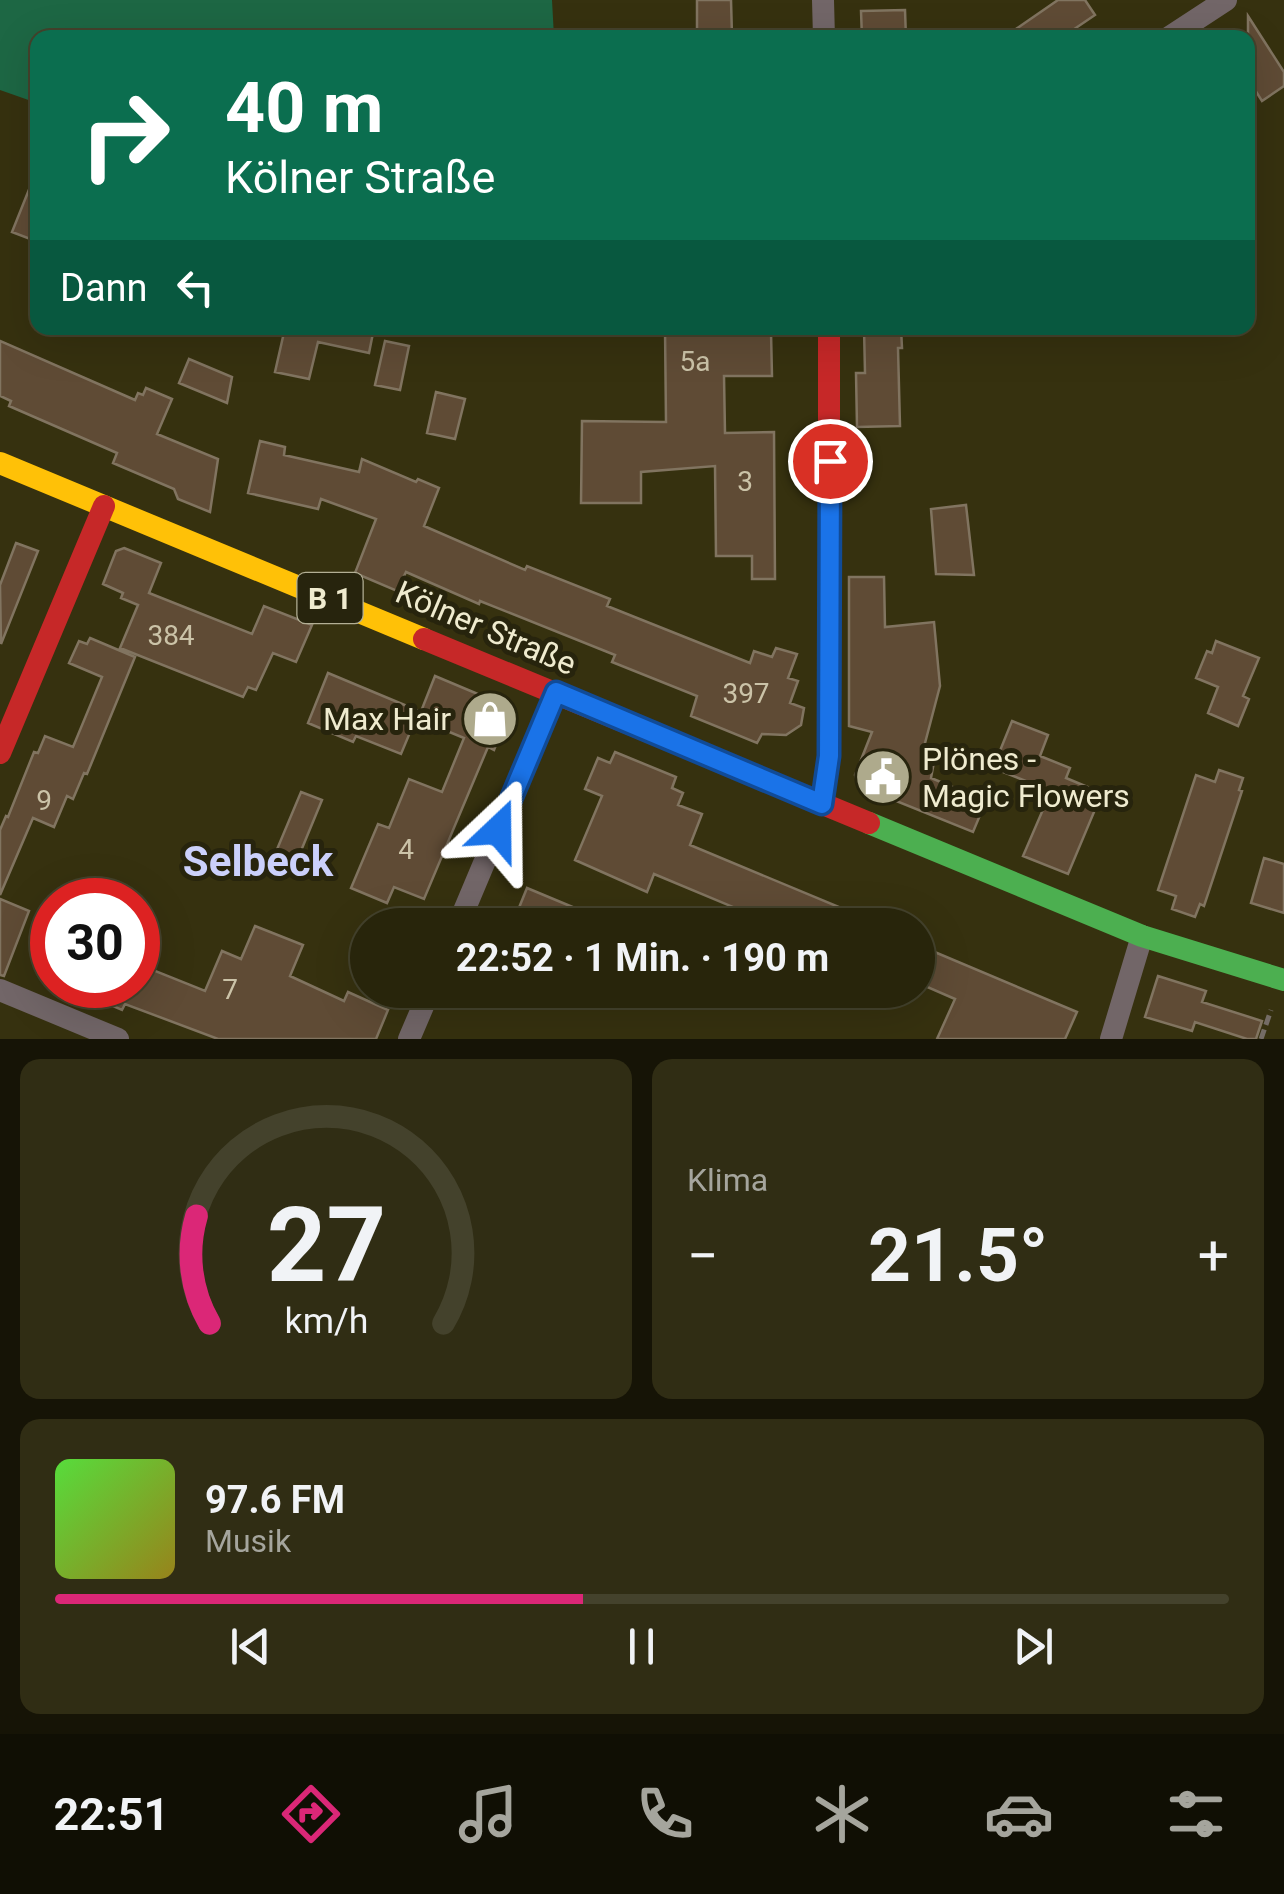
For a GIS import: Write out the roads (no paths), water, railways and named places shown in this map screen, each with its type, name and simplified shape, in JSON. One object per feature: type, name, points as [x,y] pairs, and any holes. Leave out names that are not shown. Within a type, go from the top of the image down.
[{"type":"main road","points":[[822,804],[829,756],[829,335]]},
{"type":"main road","name":"Kölner Straße","points":[[0,462],[1142,936],[1284,980]]},
{"type":"main road","points":[[0,752],[104,506]]},
{"type":"street","points":[[823,0],[824,30]]},
{"type":"street","points":[[1180,30],[1226,0]]},
{"type":"street","points":[[465,908],[556,692]]},
{"type":"street","points":[[1111,1039],[1142,936]]},
{"type":"street","points":[[0,990],[118,1039]]},
{"type":"street","points":[[410,1039],[423,1008]]},
{"type":"place","name":"Max Hair","points":[[490,719]]},
{"type":"place","name":"Plönes - Magic Flowers","points":[[883,777]]},
{"type":"district","name":"Selbeck","points":[[258,861]]}]
